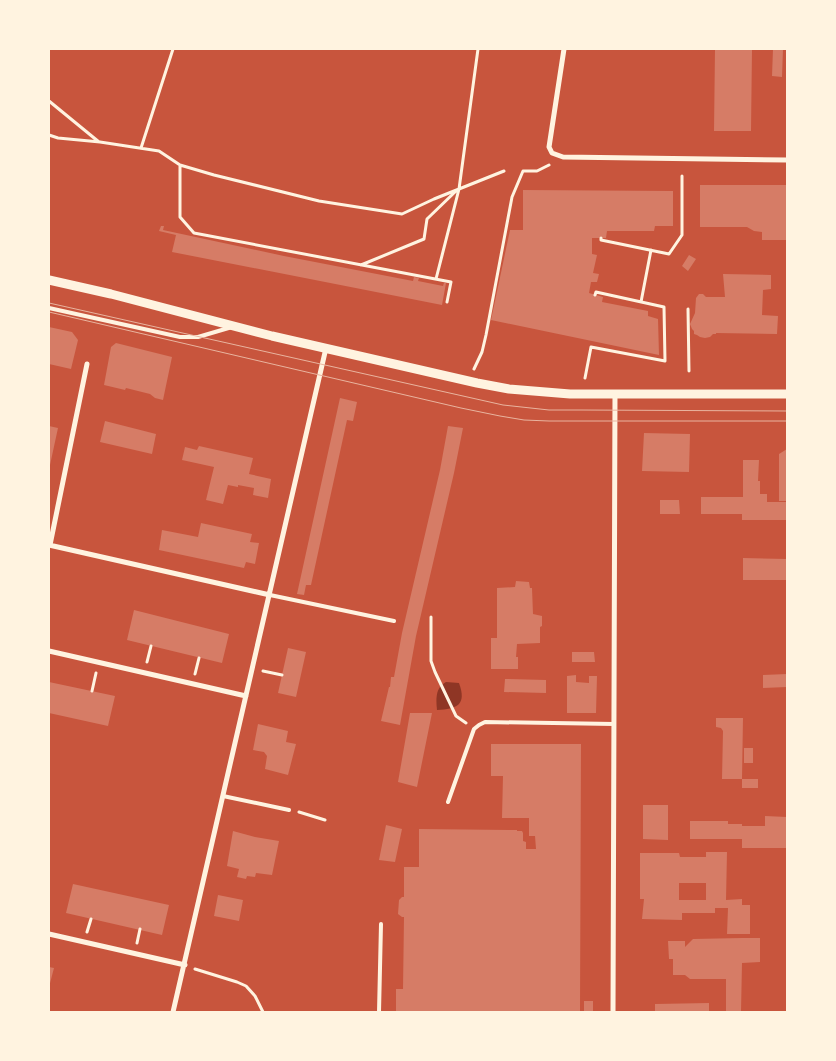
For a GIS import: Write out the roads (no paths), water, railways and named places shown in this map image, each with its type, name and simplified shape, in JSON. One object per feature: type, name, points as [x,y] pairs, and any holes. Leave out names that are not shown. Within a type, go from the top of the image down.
[{"type":"street","points":[[564,49],[549,147],[552,153],[564,157],[787,160]]},
{"type":"street","points":[[49,280],[326,348],[501,388],[570,394],[787,394]]},
{"type":"street","points":[[174,1012],[326,348]]},
{"type":"street","points":[[87,364],[49,545],[270,595]]},
{"type":"street","points":[[613,1012],[615,394]]},
{"type":"street","points":[[49,651],[246,696]]},
{"type":"street","points":[[49,934],[184,965]]},
{"type":"lane","points":[[49,308],[180,337],[198,337],[235,326]]},
{"type":"lane","points":[[270,595],[394,621]]},
{"type":"lane","points":[[448,802],[474,729],[484,722],[614,724]]},
{"type":"lane","points":[[223,796],[289,810]]},
{"type":"lane","points":[[379,1012],[381,924]]},
{"type":"tram line","points":[[49,303],[503,405],[549,410],[787,411]]},
{"type":"tram line","points":[[49,312],[461,408],[524,420],[787,421]]}]
